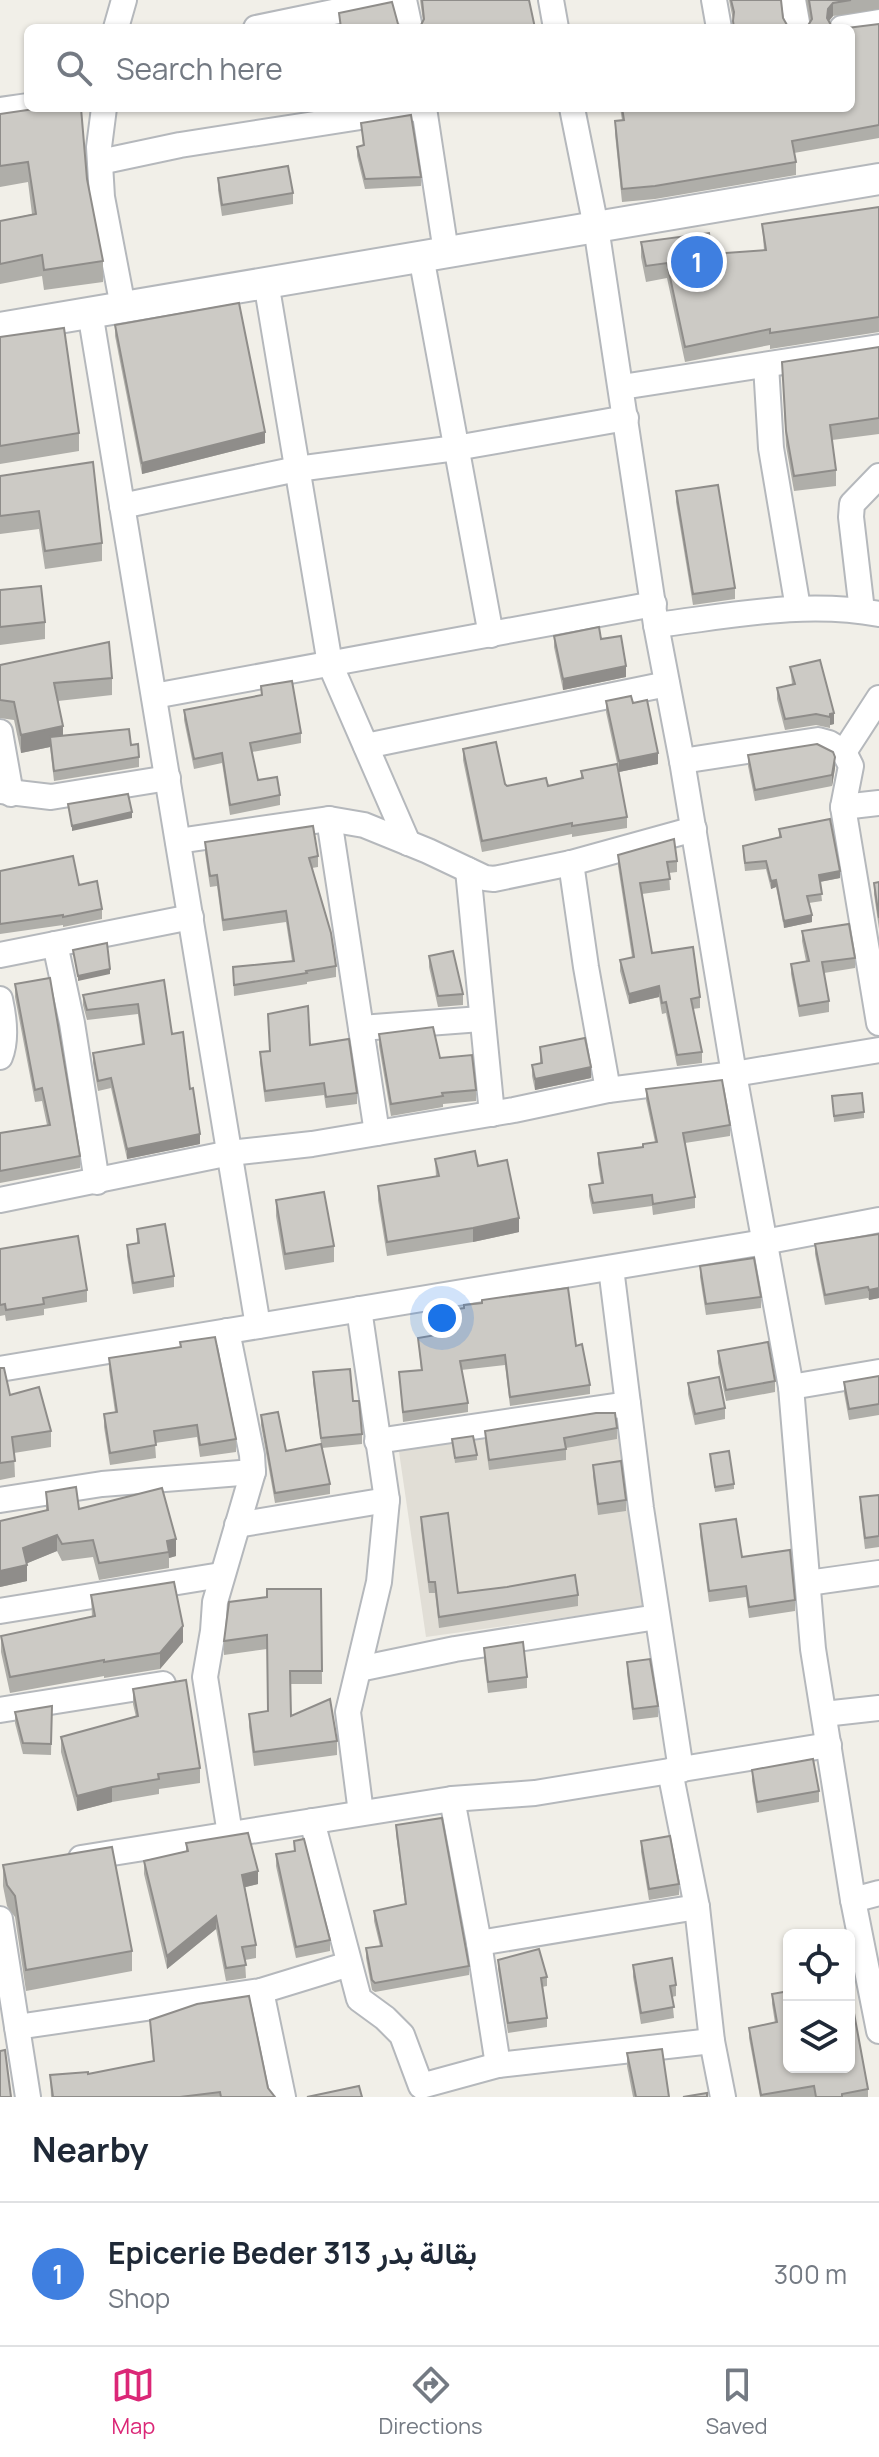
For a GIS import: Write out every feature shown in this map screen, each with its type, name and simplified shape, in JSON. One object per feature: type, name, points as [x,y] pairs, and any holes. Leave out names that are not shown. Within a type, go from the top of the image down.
[{"type":"street","points":[[117,24],[124,0]]},
{"type":"street","points":[[275,24],[391,0]]},
{"type":"street","points":[[404,0],[409,24]]},
{"type":"street","points":[[551,0],[555,24]]},
{"type":"street","points":[[714,0],[718,24]]},
{"type":"street","points":[[793,0],[797,24]]},
{"type":"street","points":[[855,26],[879,22]]},
{"type":"street","points":[[0,110],[24,107]]},
{"type":"street","points":[[103,112],[99,147],[102,197],[123,307]]},
{"type":"street","points":[[100,162],[180,145],[392,112]]},
{"type":"street","points":[[424,112],[434,254],[456,448],[491,635]]},
{"type":"street","points":[[573,112],[596,227],[655,615],[791,1387],[813,1649],[853,1900],[879,2031]]},
{"type":"street","points":[[0,328],[879,179]]},
{"type":"street","points":[[266,282],[330,664],[408,843]]},
{"type":"street","points":[[90,312],[258,1326]]},
{"type":"street","points":[[622,387],[879,347]]},
{"type":"street","points":[[766,365],[771,448],[798,608]]},
{"type":"street","points":[[122,506],[297,469],[456,448],[626,418]]},
{"type":"street","points":[[86,465],[115,461]]},
{"type":"street","points":[[154,696],[491,635],[655,615],[813,606],[870,612],[851,517],[852,504],[879,476]]},
{"type":"street","points":[[366,746],[667,684]]},
{"type":"street","points":[[844,752],[879,698]]},
{"type":"street","points":[[0,732],[6,792],[51,797],[168,778]]},
{"type":"street","points":[[682,761],[818,740],[844,752],[851,766],[843,807],[875,976],[879,1023]]},
{"type":"street","points":[[843,807],[879,803]]},
{"type":"street","points":[[178,841],[329,819],[364,825],[485,878],[494,879],[571,863],[694,829]]},
{"type":"street","points":[[329,819],[377,1133]]},
{"type":"street","points":[[571,863],[608,1090]]},
{"type":"street","points":[[468,870],[492,1114]]},
{"type":"street","points":[[0,955],[191,917]]},
{"type":"street","points":[[55,944],[72,1023],[97,1182]]},
{"type":"street","points":[[0,999],[4,1036],[0,1057]]},
{"type":"street","points":[[361,1028],[481,1019]]},
{"type":"street","points":[[0,1200],[230,1153],[312,1144],[492,1114],[608,1090],[734,1074],[879,1050]]},
{"type":"street","points":[[0,1369],[611,1268],[879,1220]]},
{"type":"street","points":[[611,1268],[675,1770],[697,1907],[712,2041],[723,2097]]},
{"type":"street","points":[[359,1309],[387,1500],[379,1582],[348,1712],[361,1813]]},
{"type":"street","points":[[227,1331],[253,1472],[221,1575],[205,1677],[230,1834]]},
{"type":"street","points":[[791,1387],[879,1372]]},
{"type":"street","points":[[377,1441],[628,1404]]},
{"type":"street","points":[[0,1500],[102,1484],[253,1472]]},
{"type":"street","points":[[237,1525],[387,1500]]},
{"type":"street","points":[[808,1583],[879,1573]]},
{"type":"street","points":[[0,1611],[221,1575]]},
{"type":"street","points":[[359,1669],[455,1649],[657,1617]]},
{"type":"street","points":[[0,1710],[205,1677]]},
{"type":"street","points":[[824,1714],[879,1708]]},
{"type":"street","points":[[61,1861],[452,1799],[535,1793],[829,1745]]},
{"type":"street","points":[[452,1799],[498,2065]]},
{"type":"street","points":[[312,1821],[359,1999],[402,2035],[423,2092],[498,2065],[712,2041]]},
{"type":"street","points":[[853,1900],[879,1893]]},
{"type":"street","points":[[479,1943],[697,1907]]},
{"type":"street","points":[[0,1919],[28,2097]]},
{"type":"street","points":[[17,2027],[261,1991],[349,1964]]},
{"type":"street","points":[[261,1991],[283,2097]]},
{"type":"shaded area","points":[[619,1413],[647,1606],[426,1637],[398,1445]]},
{"type":"building","points":[[422,0],[529,0],[534,24],[422,24]]},
{"type":"building","points":[[731,0],[781,0],[786,24],[733,24]]},
{"type":"building","points":[[809,0],[851,0],[833,3],[828,9],[827,18],[830,24],[809,24],[812,19]]},
{"type":"building","points":[[392,2],[398,24],[340,24],[339,13]]},
{"type":"building","points":[[879,24],[879,125],[792,141],[796,162],[622,189],[615,121],[624,120],[623,112],[855,112],[855,27]]},
{"type":"building","points":[[24,110],[81,112],[87,179],[103,261],[44,270],[42,255],[0,264],[0,221],[36,214],[28,162],[0,166],[0,114]]},
{"type":"building","points":[[411,115],[421,177],[365,179],[357,147],[364,145],[361,123]]},
{"type":"building","points":[[288,166],[293,193],[222,205],[218,178]]},
{"type":"building","points":[[879,207],[879,317],[770,333],[770,329],[685,347],[667,263],[646,266],[641,242],[709,233],[712,254],[766,250],[762,224]]},
{"type":"building","points":[[239,303],[265,432],[142,463],[115,325]]},
{"type":"building","points":[[64,328],[79,433],[0,446],[0,337]]},
{"type":"building","points":[[879,347],[879,418],[830,425],[836,470],[794,476],[786,431],[782,362]]},
{"type":"building","points":[[93,462],[102,543],[45,551],[39,511],[0,516],[0,476]]},
{"type":"building","points":[[718,485],[735,588],[693,594],[676,491]]},
{"type":"building","points":[[41,586],[45,622],[0,627],[0,590]]},
{"type":"building","points":[[599,627],[601,639],[621,636],[626,666],[563,679],[554,636]]},
{"type":"building","points":[[109,642],[112,678],[54,683],[63,726],[21,735],[14,702],[0,700],[0,665]]},
{"type":"building","points":[[820,660],[834,713],[830,717],[816,714],[785,719],[777,688],[795,684],[790,667]]},
{"type":"building","points":[[292,681],[301,733],[250,743],[258,780],[277,777],[280,795],[230,805],[222,753],[194,759],[184,710],[262,695],[261,686]]},
{"type":"building","points":[[631,696],[633,703],[647,700],[658,753],[619,761],[606,701]]},
{"type":"building","points":[[129,729],[131,745],[138,744],[139,757],[54,771],[50,737]]},
{"type":"building","points":[[496,742],[507,786],[546,778],[548,786],[583,778],[581,771],[617,764],[627,817],[572,826],[572,823],[482,841],[463,749]]},
{"type":"building","points":[[817,744],[833,752],[832,775],[755,790],[748,755]]},
{"type":"building","points":[[128,794],[132,812],[72,826],[68,804]]},
{"type":"building","points":[[830,819],[840,871],[819,875],[822,894],[807,896],[812,915],[784,921],[776,880],[771,881],[766,861],[745,863],[743,846],[781,837],[779,829]]},
{"type":"building","points":[[313,826],[318,856],[309,858],[331,933],[336,966],[234,985],[233,967],[294,961],[286,911],[223,920],[217,875],[210,876],[205,842]]},
{"type":"building","points":[[674,839],[677,861],[667,862],[670,879],[640,883],[652,953],[693,947],[700,997],[691,999],[702,1052],[677,1055],[666,1002],[662,1003],[659,986],[629,994],[620,960],[634,957],[618,855]]},
{"type":"building","points":[[73,856],[79,885],[97,881],[102,909],[0,924],[0,871]]},
{"type":"building","points":[[879,882],[879,918],[874,883]]},
{"type":"building","points":[[849,924],[855,958],[822,962],[829,1001],[799,1006],[791,964],[809,961],[802,931]]},
{"type":"building","points":[[107,943],[110,969],[78,976],[73,950]]},
{"type":"building","points":[[453,951],[463,994],[438,996],[429,956]]},
{"type":"building","points":[[50,978],[80,1156],[0,1171],[0,1133],[50,1125],[42,1088],[35,1090],[15,984]]},
{"type":"building","points":[[164,980],[172,1034],[183,1032],[190,1089],[193,1088],[200,1134],[127,1149],[111,1078],[98,1081],[93,1053],[144,1044],[138,1004],[87,1010],[83,995]]},
{"type":"building","points":[[308,1006],[310,1045],[349,1039],[357,1093],[326,1097],[324,1083],[265,1091],[260,1052],[270,1051],[268,1014]]},
{"type":"building","points":[[433,1027],[440,1058],[472,1055],[476,1090],[442,1093],[443,1096],[391,1104],[379,1034]]},
{"type":"building","points":[[585,1038],[591,1067],[535,1079],[532,1065],[542,1063],[540,1047]]},
{"type":"building","points":[[722,1080],[730,1125],[683,1133],[695,1197],[653,1204],[652,1195],[593,1203],[589,1185],[603,1183],[598,1153],[657,1142],[646,1089]]},
{"type":"building","points":[[862,1093],[864,1112],[834,1116],[832,1096]]},
{"type":"building","points":[[475,1151],[478,1166],[507,1160],[519,1218],[387,1242],[378,1186],[439,1176],[435,1159]]},
{"type":"building","points":[[324,1192],[334,1246],[285,1254],[276,1200]]},
{"type":"building","points":[[165,1224],[174,1276],[133,1283],[127,1245],[139,1243],[137,1229]]},
{"type":"building","points":[[879,1234],[879,1288],[869,1290],[868,1287],[825,1295],[815,1244]]},
{"type":"building","points":[[78,1236],[87,1290],[43,1298],[44,1304],[6,1310],[5,1304],[0,1305],[0,1249]]},
{"type":"building","points":[[754,1258],[761,1297],[706,1304],[700,1266]]},
{"type":"building","points":[[568,1288],[576,1346],[582,1344],[590,1385],[510,1397],[505,1355],[460,1361],[468,1403],[403,1412],[399,1372],[422,1370],[418,1338],[436,1335],[433,1312],[464,1308],[464,1305],[482,1303],[482,1300]]},
{"type":"building","points":[[215,1337],[236,1439],[200,1445],[197,1425],[154,1431],[156,1445],[110,1453],[104,1414],[117,1412],[109,1358],[181,1347],[180,1342]]},
{"type":"building","points":[[768,1342],[775,1381],[726,1390],[718,1351]]},
{"type":"building","points":[[0,1368],[4,1368],[10,1395],[39,1387],[51,1431],[12,1437],[15,1461],[0,1463]]},
{"type":"building","points":[[350,1369],[353,1401],[359,1401],[362,1434],[321,1438],[313,1372]]},
{"type":"building","points":[[879,1376],[879,1404],[849,1409],[844,1382]]},
{"type":"building","points":[[719,1377],[725,1408],[695,1414],[688,1383]]},
{"type":"building","points":[[278,1412],[286,1451],[321,1444],[330,1484],[275,1493],[261,1415]]},
{"type":"building","points":[[596,1413],[615,1413],[617,1428],[564,1438],[566,1449],[489,1460],[485,1431]]},
{"type":"building","points":[[473,1436],[477,1455],[455,1458],[452,1439]]},
{"type":"building","points":[[729,1451],[734,1484],[715,1487],[710,1454]]},
{"type":"building","points":[[621,1461],[626,1500],[598,1504],[593,1465]]},
{"type":"building","points":[[76,1487],[79,1509],[162,1488],[176,1539],[167,1541],[169,1552],[99,1563],[93,1540],[62,1544],[57,1535],[23,1548],[27,1565],[0,1571],[0,1521],[48,1510],[46,1492]]},
{"type":"building","points":[[879,1495],[879,1536],[865,1538],[860,1497]]},
{"type":"building","points":[[448,1513],[458,1593],[575,1575],[578,1595],[439,1617],[435,1582],[429,1582],[421,1517]]},
{"type":"building","points":[[736,1519],[742,1557],[790,1550],[795,1600],[749,1607],[746,1586],[709,1591],[700,1524]]},
{"type":"building","points":[[174,1582],[183,1626],[160,1653],[10,1677],[1,1636],[95,1616],[91,1595]]},
{"type":"building","points":[[267,1589],[321,1589],[322,1671],[290,1671],[291,1716],[330,1699],[337,1741],[254,1752],[249,1714],[268,1711],[267,1635],[224,1641],[229,1602],[267,1597]]},
{"type":"building","points":[[523,1642],[527,1677],[488,1682],[484,1648]]},
{"type":"building","points":[[650,1659],[658,1706],[633,1709],[627,1662]]},
{"type":"building","points":[[186,1680],[200,1768],[158,1774],[159,1779],[77,1796],[61,1737],[138,1716],[133,1689]]},
{"type":"building","points":[[52,1706],[51,1744],[23,1743],[15,1712]]},
{"type":"building","points":[[813,1759],[819,1791],[757,1802],[752,1770]]},
{"type":"building","points":[[442,1818],[469,1966],[375,1983],[366,1948],[382,1946],[374,1911],[406,1904],[396,1825]]},
{"type":"building","points":[[248,1833],[258,1871],[242,1875],[256,1945],[242,1947],[246,1965],[226,1968],[216,1916],[167,1956],[144,1861],[188,1851],[186,1843]]},
{"type":"building","points":[[670,1836],[679,1884],[649,1889],[641,1841]]},
{"type":"building","points":[[304,1839],[330,1940],[296,1947],[276,1854],[295,1851],[294,1841]]},
{"type":"building","points":[[112,1847],[132,1951],[26,1970],[15,1896],[7,1885],[3,1865]]},
{"type":"building","points":[[539,1949],[547,1977],[541,1978],[547,2018],[508,2023],[498,1960]]},
{"type":"building","points":[[672,1958],[676,1985],[670,1986],[674,2007],[641,2013],[633,1965]]},
{"type":"building","points":[[783,1992],[783,2073],[855,2073],[855,2019],[868,2089],[842,2094],[842,2097],[816,2097],[814,2086],[761,2095],[749,2028],[777,2022],[772,1994]]},
{"type":"building","points":[[249,1996],[268,2088],[275,2097],[221,2097],[220,2092],[180,2097],[53,2097],[50,2075],[88,2074],[154,2061],[150,2020],[197,2004]]},
{"type":"building","points":[[662,2049],[669,2097],[636,2097],[627,2053]]},
{"type":"building","points":[[5,2050],[11,2097],[0,2097],[0,2051]]},
{"type":"building","points":[[359,2086],[362,2097],[307,2097]]},
{"type":"building","points":[[707,2093],[707,2097],[683,2097]]},
{"type":"place","name":"Epicerie Beder 313 بقالة بدر","points":[[697,262]]}]
